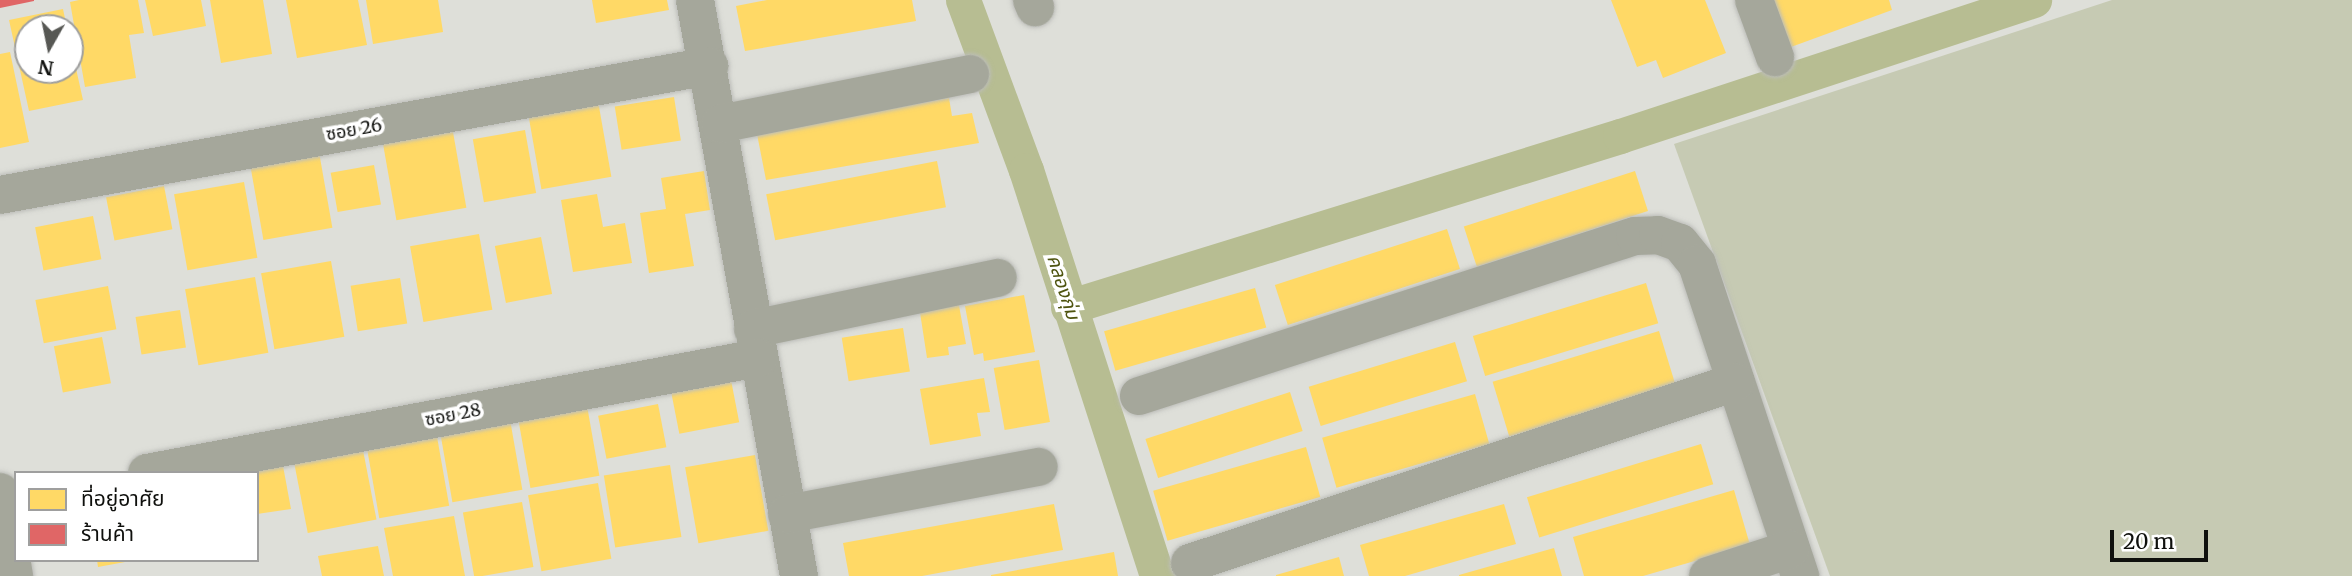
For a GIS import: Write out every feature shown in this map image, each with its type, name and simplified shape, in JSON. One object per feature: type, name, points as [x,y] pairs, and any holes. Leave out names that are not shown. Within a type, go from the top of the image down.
[{"type":"street","points":[[695,0],[720,124],[756,343],[799,576]]},
{"type":"street","points":[[1754,0],[1775,57]]},
{"type":"street","name":"ซอย 26","points":[[0,195],[709,66]]},
{"type":"street","points":[[720,124],[970,74]]},
{"type":"street","points":[[1139,396],[1635,236],[1658,235],[1680,243],[1698,264],[1796,562],[1708,576]]},
{"type":"street","name":"ซอย 28","points":[[157,471],[756,343],[998,278]]},
{"type":"street","points":[[1190,563],[1736,382]]},
{"type":"street","points":[[787,514],[1039,467]]},
{"type":"street","points":[[5,510],[14,576]]},
{"type":"green space","points":[[2112,0],[2352,0],[2352,576],[1830,576],[1674,144]]},
{"type":"building: ที่อยู่อาศัย","points":[[138,0],[144,33],[129,35],[136,78],[85,87],[84,14],[72,14],[70,2]]},
{"type":"building: ที่อยู่อาศัย","points":[[145,0],[201,0],[206,26],[153,36]]},
{"type":"building: ที่อยู่อาศัย","points":[[210,0],[263,0],[272,54],[221,63]]},
{"type":"building: ที่อยู่อาศัย","points":[[286,0],[358,0],[367,45],[297,58]]},
{"type":"building: ที่อยู่อาศัย","points":[[366,0],[438,0],[443,32],[373,44]]},
{"type":"building: ที่อยู่อาศัย","points":[[592,0],[667,0],[669,10],[596,23]]},
{"type":"building: ที่อยู่อาศัย","points":[[767,0],[912,0],[916,21],[745,51],[736,6]]},
{"type":"building: ที่อยู่อาศัย","points":[[1611,0],[1705,0],[1726,53],[1663,78],[1656,60],[1637,67]]},
{"type":"building: ที่อยู่อาศัย","points":[[1773,0],[1889,0],[1892,10],[1791,47]]},
{"type":"building: ที่อยู่อาศัย","points":[[63,9],[64,14],[38,14]]},
{"type":"building: ที่อยู่อาศัย","points":[[14,19],[14,43],[9,20]]},
{"type":"building: ที่อยู่อาศัย","points":[[10,52],[14,84],[17,84],[29,142],[0,148],[0,54]]},
{"type":"building: ที่อยู่อาศัย","points":[[23,84],[79,84],[83,100],[29,111]]},
{"type":"building: ที่อยู่อาศัย","points":[[674,97],[681,140],[622,150],[615,106]]},
{"type":"building: ที่อยู่อาศัย","points":[[949,98],[952,116],[972,113],[979,143],[766,180],[757,134]]},
{"type":"building: ที่อยู่อาศัย","points":[[598,101],[611,177],[541,189],[528,113]]},
{"type":"building: ที่อยู่อาศัย","points":[[525,130],[536,193],[484,202],[473,139]]},
{"type":"building: ที่อยู่อาศัย","points":[[453,132],[466,208],[396,220],[383,144]]},
{"type":"building: ที่อยู่อาศัย","points":[[319,152],[332,228],[263,240],[250,164]]},
{"type":"building: ที่อยู่อาศัย","points":[[937,161],[946,207],[775,240],[766,194]]},
{"type":"building: ที่อยู่อาศัย","points":[[374,165],[381,204],[338,212],[331,173]]},
{"type":"building: ที่อยู่อาศัย","points":[[704,171],[710,210],[685,214],[694,266],[649,273],[640,213],[666,209],[661,178]]},
{"type":"building: ที่อยู่อาศัย","points":[[1635,171],[1648,211],[1477,267],[1464,227]]},
{"type":"building: ที่อยู่อาศัย","points":[[244,182],[257,258],[187,270],[174,194]]},
{"type":"building: ที่อยู่อาศัย","points":[[164,186],[172,229],[114,240],[106,197]]},
{"type":"building: ที่อยู่อาศัย","points":[[597,194],[603,227],[625,223],[632,263],[573,272],[561,200]]},
{"type":"building: ที่อยู่อาศัย","points":[[93,216],[101,259],[43,270],[35,227]]},
{"type":"building: ที่อยู่อาศัย","points":[[1447,229],[1460,269],[1288,325],[1275,285]]},
{"type":"building: ที่อยู่อาศัย","points":[[479,234],[492,310],[423,322],[410,246]]},
{"type":"building: ที่อยู่อาศัย","points":[[541,237],[552,294],[506,303],[495,246]]},
{"type":"building: ที่อยู่อาศัย","points":[[331,261],[344,337],[274,349],[261,273]]},
{"type":"building: ที่อยู่อาศัย","points":[[255,277],[268,353],[198,365],[185,289]]},
{"type":"building: ที่อยู่อาศัย","points":[[400,278],[407,323],[358,331],[351,286]]},
{"type":"building: ที่อยู่อาศัย","points":[[1646,283],[1658,323],[1485,376],[1473,336]]},
{"type":"building: ที่อยู่อาศัย","points":[[108,286],[116,329],[44,343],[35,300]]},
{"type":"building: ที่อยู่อาศัย","points":[[1255,288],[1266,327],[1115,371],[1104,331]]},
{"type":"building: ที่อยู่อาศัย","points":[[1024,295],[1035,352],[984,361],[983,353],[974,355],[965,306]]},
{"type":"building: ที่อยู่อาศัย","points":[[958,300],[966,344],[948,347],[949,355],[927,358],[919,306]]},
{"type":"building: ที่อยู่อาศัย","points":[[180,310],[186,348],[141,355],[136,317]]},
{"type":"building: ที่อยู่อาศัย","points":[[903,328],[910,371],[849,381],[842,338]]},
{"type":"building: ที่อยู่อาศัย","points":[[1659,331],[1676,386],[1509,436],[1493,382]]},
{"type":"building: ที่อยู่อาศัย","points":[[102,337],[111,383],[63,392],[54,346]]},
{"type":"building: ที่อยู่อาศัย","points":[[1455,342],[1467,381],[1321,426],[1309,387]]},
{"type":"building: ที่อยู่อาศัย","points":[[1039,360],[1050,422],[1005,430],[994,368]]},
{"type":"building: ที่อยู่อาศัย","points":[[984,378],[990,412],[977,413],[981,436],[930,445],[920,389]]},
{"type":"building: ที่อยู่อาศัย","points":[[731,380],[739,422],[679,434],[671,392]]},
{"type":"building: ที่อยู่อาศัย","points":[[1290,392],[1303,431],[1158,478],[1145,439]]},
{"type":"building: ที่อยู่อาศัย","points":[[1475,394],[1489,444],[1336,488],[1322,438]]},
{"type":"building: ที่อยู่อาศัย","points":[[586,400],[599,476],[530,488],[517,412]]},
{"type":"building: ที่อยู่อาศัย","points":[[658,404],[666,447],[607,459],[598,416]]},
{"type":"building: ที่อยู่อาศัย","points":[[509,414],[522,490],[452,502],[439,426]]},
{"type":"building: ที่อยู่อาศัย","points":[[436,431],[449,506],[379,518],[366,443]]},
{"type":"building: ที่อยู่อาศัย","points":[[1701,444],[1713,484],[1539,537],[1527,497]]},
{"type":"building: ที่อยู่อาศัย","points":[[362,445],[377,520],[308,533],[293,458]]},
{"type":"building: ที่อยู่อาศัย","points":[[1306,447],[1320,497],[1167,541],[1153,491]]},
{"type":"building: ที่อยู่อาศัย","points":[[755,455],[768,531],[698,543],[685,467]]},
{"type":"building: ที่อยู่อาศัย","points":[[670,465],[681,537],[615,548],[604,475]]},
{"type":"building: ที่อยู่อาศัย","points":[[283,466],[291,509],[259,514],[257,471]]},
{"type":"building: ที่อยู่อาศัย","points":[[598,483],[611,559],[541,571],[528,495]]},
{"type":"building: ที่อยู่อาศัย","points":[[1734,490],[1750,545],[1643,576],[1584,576],[1573,537]]},
{"type":"building: ที่อยู่อาศัย","points":[[522,502],[533,567],[474,576],[463,512]]},
{"type":"building: ที่อยู่อาศัย","points":[[1054,504],[1063,550],[922,576],[849,576],[843,543]]},
{"type":"building: ที่อยู่อาศัย","points":[[1504,504],[1516,544],[1405,576],[1369,576],[1360,545]]},
{"type":"building: ที่อยู่อาศัย","points":[[454,516],[465,576],[393,576],[384,528]]},
{"type":"building: ที่อยู่อาศัย","points":[[378,546],[384,576],[322,576],[318,556]]},
{"type":"building: ที่อยู่อาศัย","points":[[1554,548],[1562,576],[1459,576],[1459,575]]},
{"type":"building: ที่อยู่อาศัย","points":[[1114,552],[1118,576],[991,576],[991,575]]},
{"type":"building: ที่อยู่อาศัย","points":[[1339,557],[1344,576],[1276,576],[1276,575]]},
{"type":"building: ที่อยู่อาศัย","points":[[97,562],[125,562],[98,567]]},
{"type":"building: ร้านค้า","points":[[0,0],[34,0],[34,1],[0,8]]},
{"type":"waterway","name":"คลองกุ่ม","points":[[963,0],[1026,170],[1157,576]]},
{"type":"waterway","points":[[1068,307],[1620,136],[2034,0]]}]
